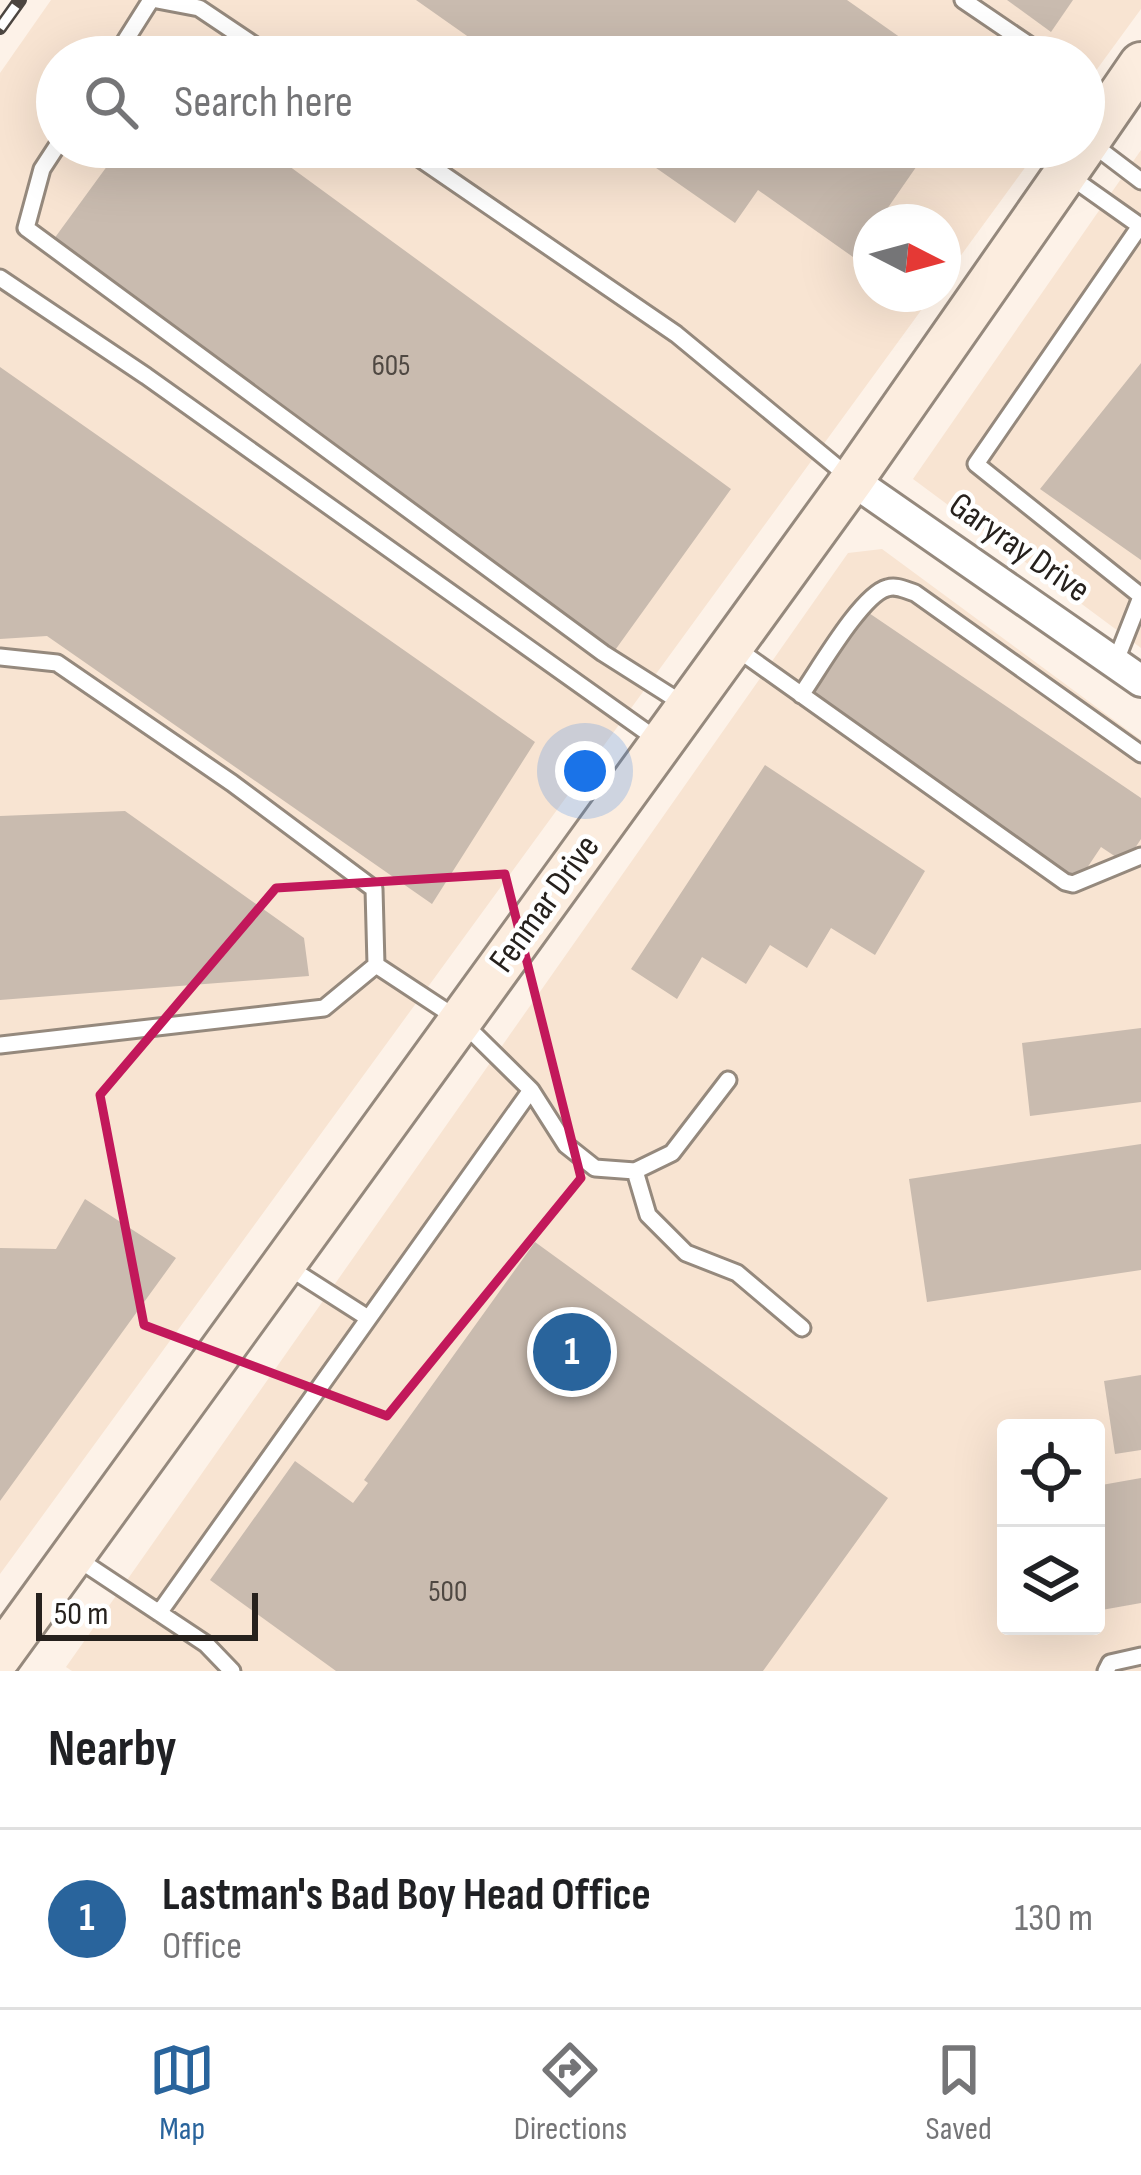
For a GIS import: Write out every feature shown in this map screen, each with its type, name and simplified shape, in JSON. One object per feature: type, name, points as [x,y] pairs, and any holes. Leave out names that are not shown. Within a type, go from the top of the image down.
[{"type":"street","name":"Fenmar Drive","points":[[1105,88],[1141,64]]},
{"type":"street","name":"Fenmar Drive","points":[[0,1656],[852,479],[1069,168]]},
{"type":"street","name":"Garyray Drive","points":[[852,479],[1141,681]]},
{"type":"lane","points":[[129,36],[154,0],[199,8],[241,36]]},
{"type":"lane","points":[[963,0],[1015,36]]},
{"type":"lane","points":[[1105,164],[1141,181]]},
{"type":"lane","points":[[43,168],[26,228],[603,653],[687,706]]},
{"type":"lane","points":[[434,168],[676,334],[852,479]]},
{"type":"lane","points":[[1093,168],[1140,226],[976,464],[1141,597],[1115,663]]},
{"type":"lane","points":[[0,278],[146,376],[661,743]]},
{"type":"lane","points":[[801,695],[864,606],[881,589],[895,586],[915,593],[1141,754]]},
{"type":"lane","points":[[732,645],[1065,882],[1073,884],[1141,856]]},
{"type":"lane","points":[[0,658],[57,662],[232,783],[374,890],[376,965]]},
{"type":"lane","points":[[376,965],[461,1021],[531,1090],[566,1145],[595,1168],[635,1171],[672,1153],[728,1080]]},
{"type":"lane","points":[[0,1045],[324,1008],[376,965]]},
{"type":"lane","points":[[159,1613],[531,1090]]},
{"type":"lane","points":[[635,1171],[648,1216],[686,1253],[737,1273],[802,1328]]},
{"type":"lane","points":[[284,1264],[368,1318]]},
{"type":"lane","points":[[73,1556],[206,1644],[232,1671]]},
{"type":"lane","points":[[1106,1671],[1110,1663],[1141,1656]]},
{"type":"highlighted area","points":[[505,874],[581,1178],[387,1416],[144,1325],[100,1095],[276,888]]},
{"type":"shaded area","points":[[51,0],[1141,0],[1141,9],[1105,58],[1105,36],[36,36],[36,168],[1025,168],[961,255],[961,204],[853,204],[853,312],[920,312],[0,1574],[0,73]]},
{"type":"shaded area","points":[[1141,150],[1141,648],[913,479]]},
{"type":"shaded area","points":[[882,549],[1141,740],[1141,1671],[72,1671],[66,1667],[848,553]]},
{"type":"building","points":[[416,0],[847,0],[898,36],[467,36]]},
{"type":"building","points":[[1007,0],[1073,0],[1051,32]]},
{"type":"building","points":[[106,168],[292,168],[731,489],[613,653],[51,243]]},
{"type":"building","points":[[656,168],[915,168],[890,204],[853,204],[853,257],[758,190],[735,223]]},
{"type":"building","points":[[1141,363],[1141,560],[1040,489]]},
{"type":"building","points":[[0,367],[535,742],[432,904],[47,636],[0,639]]},
{"type":"building","points":[[866,611],[1141,798],[1141,839],[1125,863],[1101,847],[1079,880],[809,696]]},
{"type":"building","points":[[765,765],[925,871],[875,955],[831,928],[807,968],[770,945],[746,984],[702,957],[677,999],[631,969]]},
{"type":"building","points":[[125,811],[304,938],[309,976],[0,1000],[0,816]]},
{"type":"building","points":[[1141,1028],[1141,1102],[1030,1116],[1022,1043]]},
{"type":"building","points":[[1141,1144],[1141,1270],[927,1302],[909,1179]]},
{"type":"building","points":[[85,1199],[176,1258],[0,1501],[0,1248],[56,1249]]},
{"type":"building","points":[[535,1242],[888,1498],[763,1671],[336,1671],[210,1580],[295,1461],[353,1503],[368,1483],[364,1480]]},
{"type":"building","points":[[1141,1375],[1141,1450],[1115,1454],[1104,1381]]},
{"type":"building","points":[[1141,1478],[1141,1603],[1105,1609],[1105,1527],[1105,1484]]},
{"type":"railway","points":[[0,28],[20,0]]},
{"type":"place","name":"Lastman's Bad Boy Head Office","points":[[572,1352]]}]
